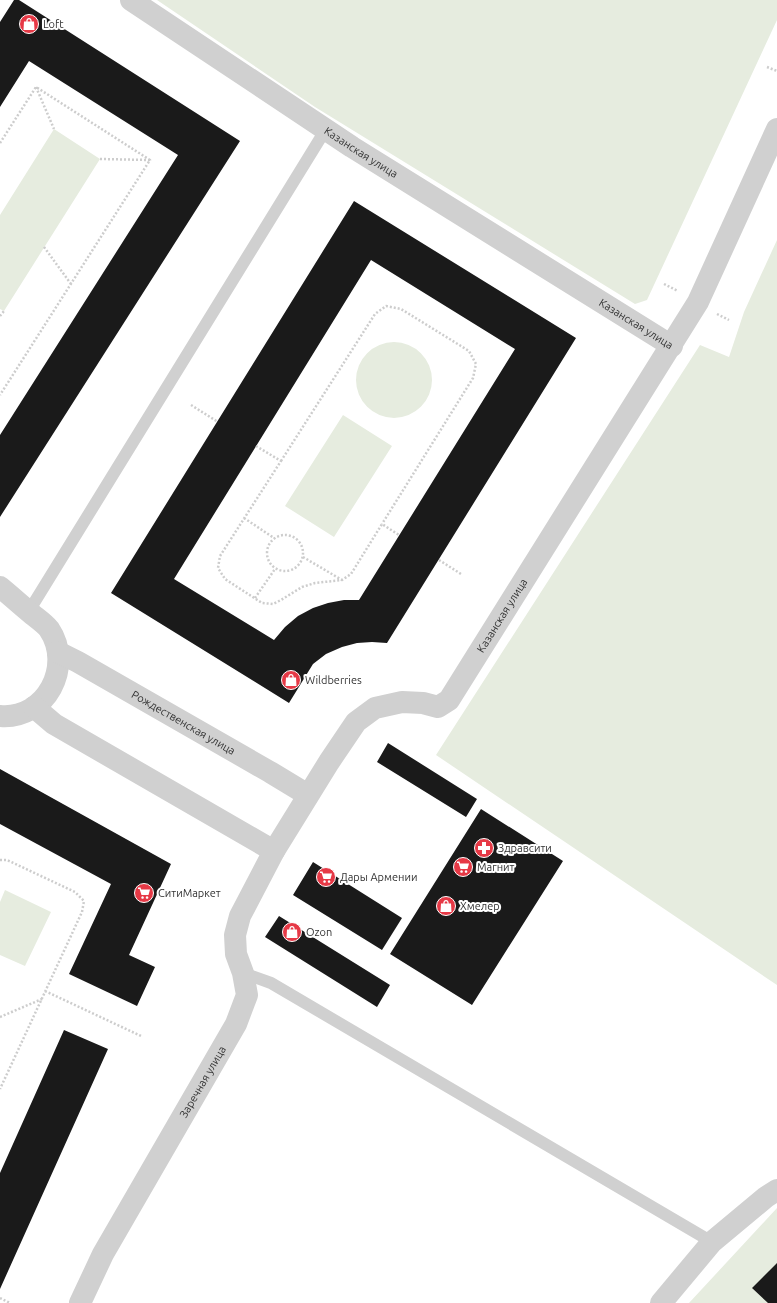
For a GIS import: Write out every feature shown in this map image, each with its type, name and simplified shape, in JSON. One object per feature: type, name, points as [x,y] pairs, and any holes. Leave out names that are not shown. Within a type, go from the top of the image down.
[{"type":"street","name":"Казанская улица","points":[[131,0],[326,129],[672,346],[449,700],[438,707],[423,703],[402,702],[375,708],[356,722],[308,795],[274,851]]},
{"type":"street","points":[[672,346],[698,302],[777,129]]},
{"type":"street","points":[[0,587],[48,628],[55,639],[59,666],[56,679],[50,690],[34,707],[18,714],[0,716]]},
{"type":"street","points":[[0,607],[16,607],[29,611]]},
{"type":"street","name":"Рождественская улица","points":[[58,652],[78,662],[308,795]]},
{"type":"street","points":[[34,707],[54,724],[274,851]]},
{"type":"street","name":"Заречная улица","points":[[80,1303],[104,1254],[236,1024],[248,995],[243,973],[236,954],[234,935],[240,916],[274,851]]},
{"type":"street","points":[[661,1303],[712,1242],[766,1197],[777,1190]]},
{"type":"lane","points":[[29,611],[326,129]]},
{"type":"lane","points":[[243,973],[271,983],[712,1242]]},
{"type":"path","points":[[767,66],[777,71]]},
{"type":"path","points":[[36,87],[54,129]]},
{"type":"path","points":[[0,143],[36,87]]},
{"type":"path","points":[[36,87],[150,160]]},
{"type":"path","points":[[100,159],[150,160]]},
{"type":"path","points":[[0,395],[150,160]]},
{"type":"path","points":[[44,247],[71,284]]},
{"type":"path","points":[[386,306],[401,309],[469,352],[476,364],[473,378],[350,574],[342,580],[315,583],[302,587],[273,604],[262,603],[225,579],[218,568],[220,556],[244,518],[375,314],[386,306]]},
{"type":"path","points":[[0,316],[4,311]]},
{"type":"path","points":[[191,405],[218,422]]},
{"type":"path","points":[[256,446],[281,461]]},
{"type":"path","points":[[244,518],[274,538]]},
{"type":"path","points":[[382,524],[399,535]]},
{"type":"path","points":[[281,535],[288,535],[295,538],[300,543],[303,550],[303,557],[300,564],[293,570],[284,572],[275,569],[269,562],[267,553],[269,544],[274,538],[281,535]]},
{"type":"path","points":[[303,557],[342,580]]},
{"type":"path","points":[[438,560],[461,574]]},
{"type":"path","points":[[255,598],[275,569]]},
{"type":"path","points":[[0,860],[7,860],[75,892],[84,901],[82,912],[0,1089]]},
{"type":"path","points":[[45,992],[141,1036]]},
{"type":"path","points":[[0,1017],[42,999]]},
{"type":"path","points":[[0,1298],[10,1303]]},
{"type":"shaded area","points":[[157,0],[777,0],[777,20],[647,300],[635,304],[315,107]]},
{"type":"shaded area","points":[[54,129],[100,159],[4,311],[0,309],[0,215]]},
{"type":"shaded area","points":[[777,240],[777,985],[436,755],[700,345],[729,357],[744,312]]},
{"type":"shaded area","points":[[394,342],[409,345],[421,353],[429,365],[432,380],[429,395],[421,407],[409,415],[394,418],[379,415],[367,407],[359,395],[356,380],[359,365],[367,353],[379,345]]},
{"type":"shaded area","points":[[343,415],[392,446],[334,537],[285,506]]},
{"type":"shaded area","points":[[5,890],[51,912],[25,966],[0,955],[0,902]]},
{"type":"shaded area","points":[[777,1208],[777,1303],[689,1303]]},
{"type":"building","points":[[14,0],[19,0],[240,141],[0,517],[0,435],[178,155],[29,61],[0,107],[0,22]]},
{"type":"building","points":[[354,201],[576,338],[387,643],[357,643],[342,647],[326,654],[313,664],[289,703],[111,593]],"holes":[[[371,260],[515,349],[359,600],[344,600],[313,608],[298,616],[285,627],[274,640],[174,579]]]},
{"type":"building","points":[[388,743],[477,799],[466,817],[377,762]]},
{"type":"building","points":[[0,769],[171,864],[129,955],[155,967],[137,1006],[69,974],[111,884],[0,824]]},
{"type":"building","points":[[481,809],[563,861],[472,1005],[390,954]]},
{"type":"building","points":[[313,862],[402,918],[382,950],[293,895]]},
{"type":"building","points":[[279,916],[390,985],[377,1007],[265,937]]},
{"type":"building","points":[[64,1030],[108,1049],[0,1289],[0,1173]]},
{"type":"building","points":[[777,1263],[777,1303],[768,1303],[752,1288]]},
{"type":"place","name":"Loft","points":[[29,24]]},
{"type":"place","name":"Wildberries","points":[[291,680]]},
{"type":"place","name":"Здравсити","points":[[484,848]]},
{"type":"place","name":"Магнит","points":[[463,867]]},
{"type":"place","name":"Дары Армении","points":[[326,877]]},
{"type":"place","name":"СитиМаркет","points":[[144,893]]},
{"type":"place","name":"Хмелер","points":[[446,906]]},
{"type":"place","name":"Ozon","points":[[292,932]]}]
